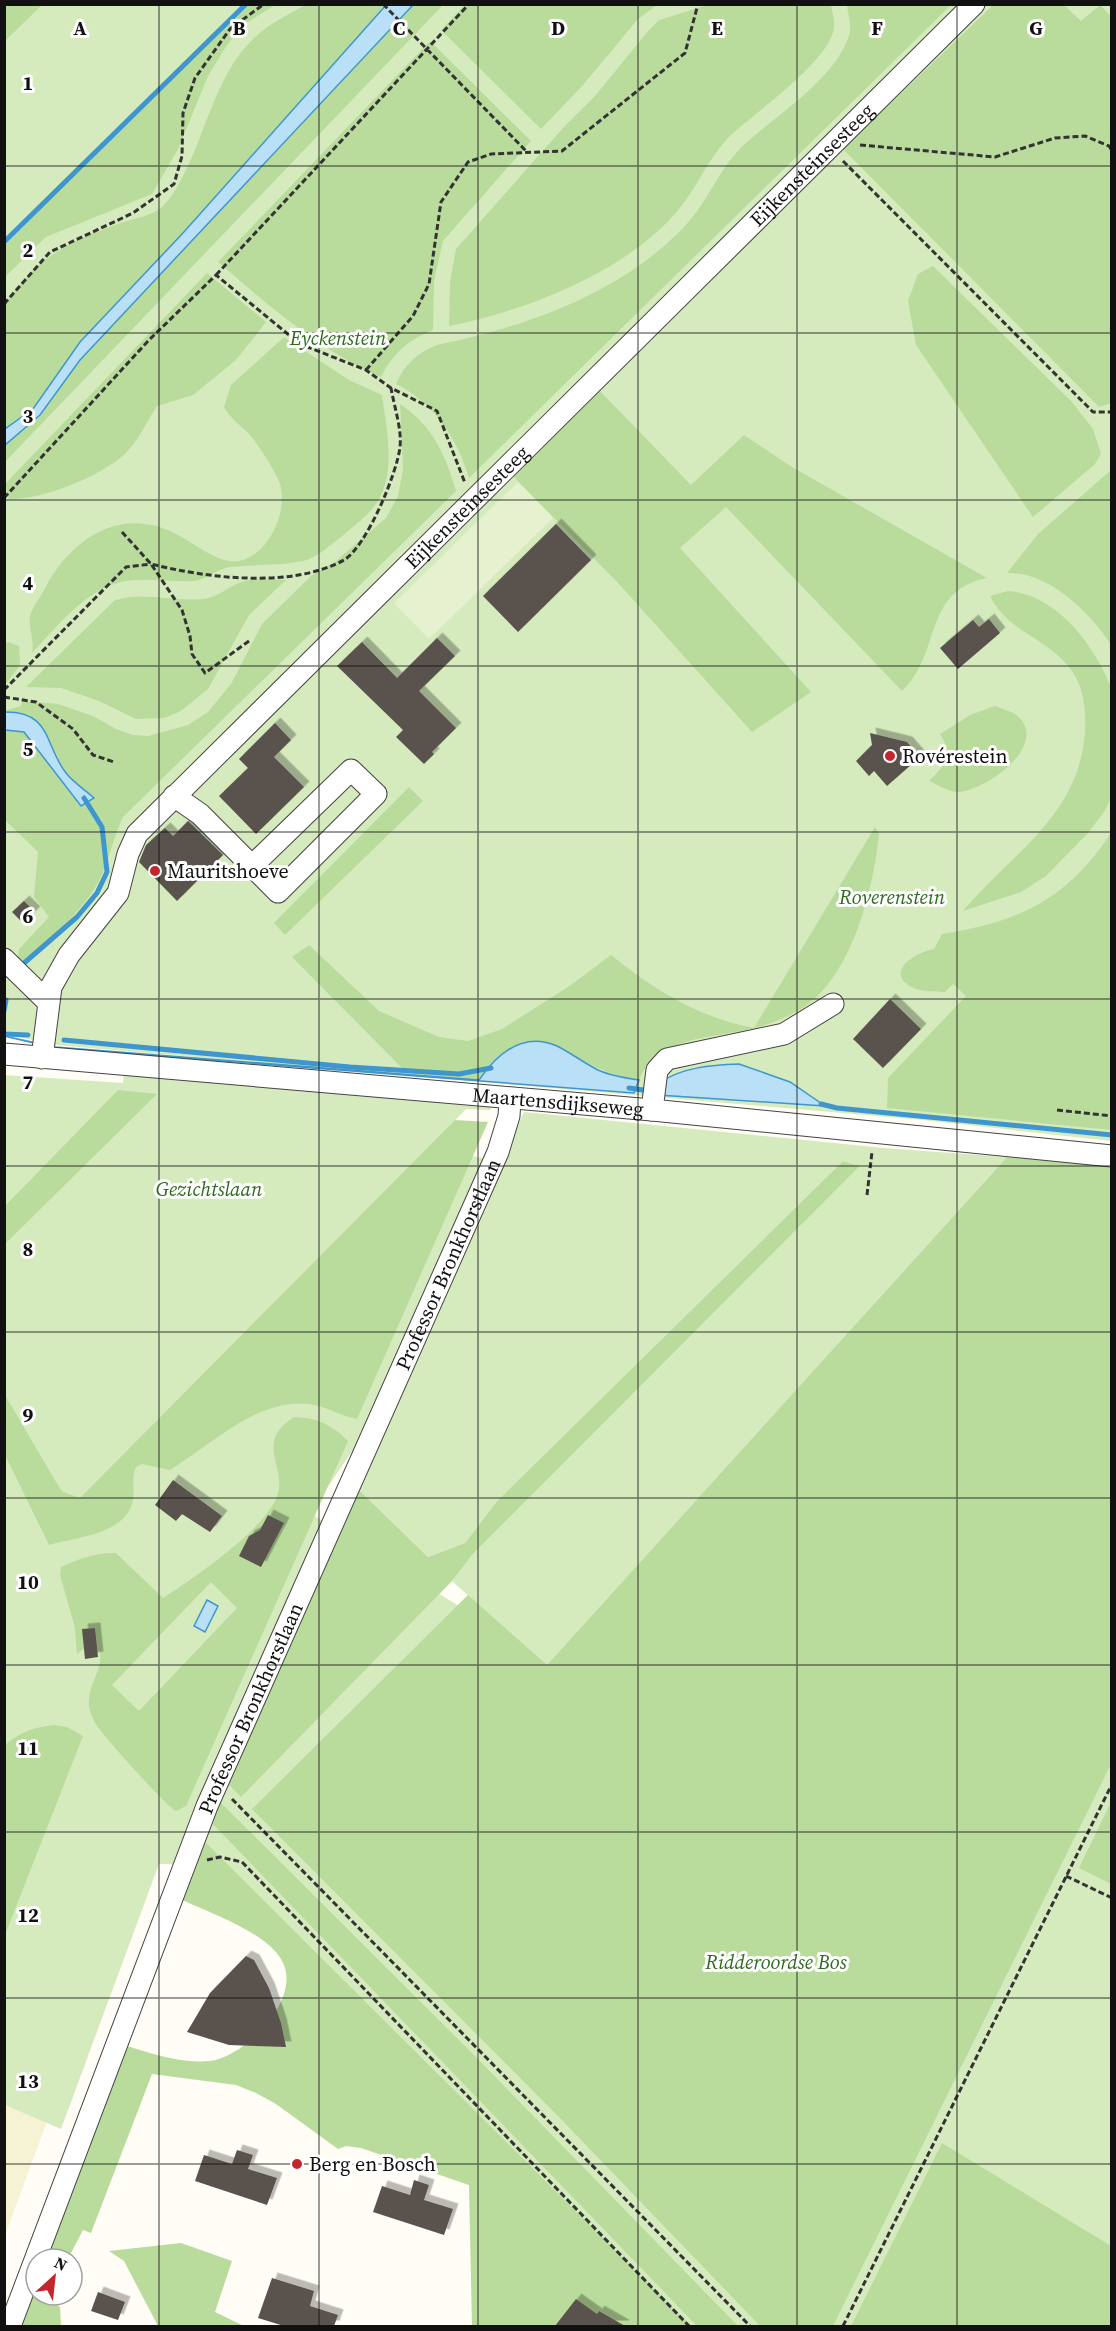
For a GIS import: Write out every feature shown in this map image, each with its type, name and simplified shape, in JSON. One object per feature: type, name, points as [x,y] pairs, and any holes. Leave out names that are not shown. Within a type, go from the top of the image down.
[{"type":"street","name":"Eijkensteinsesteeg","points":[[42,1058],[51,987],[69,955],[118,893],[137,834],[974,4]]},
{"type":"street","points":[[174,796],[200,814],[252,866],[278,892],[376,794],[351,770],[252,866]]},
{"type":"street","points":[[4,959],[48,1002]]},
{"type":"street","points":[[652,1110],[657,1070],[667,1059],[784,1034],[833,1004]]},
{"type":"street","name":"Maartensdijkseweg","points":[[4,1054],[652,1110],[1112,1156]]},
{"type":"street","name":"Professor Bronkhorstlaan","points":[[10,2326],[217,1786],[498,1152],[509,1116],[510,1099]]},
{"type":"path","points":[[4,304],[50,252],[133,213],[174,184],[182,156],[183,113],[195,78],[230,29],[264,4]]},
{"type":"path","points":[[383,4],[528,153]]},
{"type":"path","points":[[4,498],[149,340],[216,275],[469,4]]},
{"type":"path","points":[[366,370],[413,316],[429,284],[441,202],[468,162],[491,154],[562,151],[685,53],[698,4]]},
{"type":"path","points":[[858,145],[937,154],[995,157],[1055,138],[1085,136],[1109,146],[1112,151]]},
{"type":"path","points":[[837,155],[1093,412],[1112,412]]},
{"type":"path","points":[[216,275],[300,345],[366,370],[391,388],[437,411],[472,501]]},
{"type":"path","points":[[4,690],[126,567],[151,564],[232,578],[305,575],[346,559],[371,525],[391,484],[400,445],[391,388]]},
{"type":"path","points":[[122,532],[151,564],[182,610],[190,636],[192,654],[205,673],[249,641]]},
{"type":"path","points":[[4,696],[36,702],[73,729],[93,755],[114,762]]},
{"type":"path","points":[[1057,1110],[1112,1116]]},
{"type":"path","points":[[867,1195],[872,1148]]},
{"type":"path","points":[[843,2326],[1112,1784]]},
{"type":"path","points":[[217,1786],[750,2326]]},
{"type":"path","points":[[186,1865],[220,1857],[242,1862],[689,2326]]},
{"type":"path","points":[[1066,1876],[1112,1898]]},
{"type":"shaded area","points":[[5,2105],[48,2119],[5,2235]]},
{"type":"green space","points":[[5,4],[42,4],[42,5],[5,41]]},
{"type":"green space","name":"Eyckenstein","points":[[4,5],[1111,5],[1111,1141],[923,1120],[55,1045],[5,1034]]},
{"type":"green space","points":[[243,5],[275,5],[245,24],[227,45],[208,76],[178,149],[152,194],[46,237],[5,277],[5,245]]},
{"type":"green space","points":[[305,5],[387,5],[224,186],[33,409],[5,429],[5,304],[29,275],[54,253],[100,231],[148,215],[164,205],[183,176],[220,87],[235,60],[261,32]]},
{"type":"green space","points":[[413,5],[443,5],[5,462],[5,445],[40,415],[80,360]]},
{"type":"green space","points":[[465,5],[657,5],[638,19],[583,85],[541,129],[441,30]]},
{"type":"green space","points":[[708,5],[831,5],[834,27],[830,40],[821,54],[791,84],[723,143],[682,205],[652,236],[600,272],[570,287],[509,311],[449,326],[450,282],[456,249],[563,128],[595,96],[659,20]]},
{"type":"green space","points":[[847,5],[951,5],[469,478],[458,449],[442,423],[422,401],[396,384],[403,371],[423,352],[437,345],[504,328],[570,304],[601,289],[659,251],[693,217],[737,152],[806,93],[834,64],[850,32]]},
{"type":"green space","points":[[993,5],[1064,5],[1081,21],[1100,5],[1111,16],[1112,403],[1099,407],[843,149]]},
{"type":"green space","points":[[430,41],[531,141],[443,241],[434,281],[433,330],[402,348],[381,377],[316,341],[218,262]]},
{"type":"green space","points":[[933,266],[1071,401],[1093,429],[1101,454],[1095,464],[1033,517],[916,345],[908,301],[918,274]]},
{"type":"green space","points":[[207,273],[266,322],[236,360],[193,395],[157,406],[131,448],[102,470],[54,491],[9,499],[5,484]]},
{"type":"green space","points":[[284,337],[349,380],[382,395],[388,439],[388,469],[380,497],[372,509],[323,551],[303,561],[230,567],[193,581],[131,580],[111,585],[78,605],[32,653],[30,616],[34,607],[66,557],[81,543],[98,533],[115,526],[135,523],[155,526],[176,534],[223,560],[231,561],[250,557],[268,540],[280,516],[282,503],[278,479],[254,440],[224,407],[231,385]]},
{"type":"green space","points":[[598,389],[691,485],[744,435],[792,467],[987,578],[966,585],[952,596],[935,625],[923,660],[902,691],[726,507],[680,548],[811,692],[752,732],[619,584],[511,474]]},
{"type":"green space","points":[[400,404],[429,431],[442,453],[456,491],[123,817],[101,876],[91,894],[65,925],[16,972],[19,949],[49,917],[34,897],[38,852],[5,820],[4,730],[24,731],[80,806],[93,798],[65,772],[41,725],[33,719],[5,711],[21,706],[22,701],[58,704],[93,716],[116,729],[133,735],[148,736],[188,725],[208,712],[231,684],[262,624],[311,576],[336,561],[386,518],[398,496],[403,469]]},
{"type":"green space","points":[[1111,470],[1111,645],[1092,620],[1053,586],[1022,574],[1007,573],[1038,534]]},
{"type":"green space","points":[[518,482],[553,518],[429,639],[394,603]]},
{"type":"green space","points":[[260,579],[286,580],[249,615],[208,689],[181,711],[164,718],[136,719],[99,701],[61,688],[26,687],[115,600],[137,596],[203,599],[241,582]]},
{"type":"green space","points":[[1008,591],[1026,594],[1058,612],[1085,641],[1105,674],[1112,690],[1111,798],[1104,812],[1088,833],[1046,876],[1021,892],[963,911],[1022,851],[1057,810],[1070,787],[1080,761],[1085,732],[1083,700],[1072,671],[1051,650],[1007,619],[990,596]]},
{"type":"green space","points":[[5,643],[19,646],[20,665],[5,685]]},
{"type":"green space","points":[[995,706],[1015,714],[1023,722],[1026,734],[1024,745],[1017,757],[995,777],[970,790],[955,792],[929,781],[940,770],[946,759],[947,748],[940,734],[970,715]]},
{"type":"green space","points":[[409,787],[423,801],[285,935],[274,923]]},
{"type":"green space","points":[[875,827],[879,833],[866,905],[847,954],[819,995],[801,1009],[767,1024],[755,1028],[688,1041],[673,1047],[659,1055],[647,1066],[639,1080],[605,1071],[555,1045],[479,1080],[407,1073],[292,957],[309,945],[379,1011],[439,1037],[468,1041],[502,1029],[571,985],[611,955],[644,980],[678,1001],[715,1017],[754,1028]]},
{"type":"green space","points":[[1111,833],[1111,1130],[887,1108],[888,1078],[966,996],[953,984],[945,992],[916,989],[901,977],[904,965],[917,955],[934,949],[942,934],[995,922],[1039,904],[1077,875]]},
{"type":"green space","name":"Ridderoordse Bos","points":[[125,1058],[499,1090],[490,1110],[466,1109],[335,1243],[435,1148],[501,1162],[524,1112],[884,1148],[1007,1157],[549,1663],[586,1686],[1021,1151],[1111,1167],[1111,2326],[662,2326],[199,1864],[159,1864],[61,2129],[5,2105],[4,1075],[123,1083]],"holes":[[[843,1161],[860,1166],[473,1554],[452,1581],[529,1650],[310,1513],[402,1378],[355,1486],[428,1557],[465,1543],[497,1501]]]},
{"type":"green space","points":[[118,1090],[157,1094],[5,1244],[5,1206]]},
{"type":"green space","points":[[455,1120],[488,1122],[357,1419],[309,1404],[290,1404],[271,1408],[235,1425],[170,1470],[142,1464],[136,1467],[133,1499],[129,1511],[122,1520],[100,1532],[49,1545],[5,1455],[5,1395],[59,1487],[63,1492],[80,1498]]},
{"type":"green space","name":"Ridderoordse Bos","points":[[1007,1157],[1111,1166],[1111,1764],[833,2326],[760,2326],[558,2116],[252,1809],[468,1595],[547,1665]]},
{"type":"green space","points":[[843,1161],[860,1166],[473,1554],[452,1581],[241,1797],[223,1779],[355,1486],[428,1557],[465,1543],[497,1501]]},
{"type":"green space","points":[[294,1417],[310,1418],[330,1426],[348,1441],[186,1806],[176,1811],[135,1770],[95,1723],[89,1701],[91,1688],[100,1665],[100,1652],[90,1644],[77,1654],[75,1628],[60,1575],[61,1567],[95,1555],[116,1553],[163,1598],[192,1579],[242,1540],[268,1512],[276,1499],[279,1488],[274,1447],[275,1437],[282,1427]],"holes":[[[211,1582],[237,1608],[139,1711],[112,1685]]]},
{"type":"green space","points":[[54,1725],[67,1727],[83,1736],[5,1935],[5,1745],[28,1731]]},
{"type":"green space","points":[[215,1797],[473,2054],[738,2326],[697,2326],[210,1821]]},
{"type":"green space","points":[[1111,1802],[1111,1884],[1079,1868]]},
{"type":"green space","points":[[199,1836],[691,2326],[472,2326],[469,2185],[361,2148],[346,2146],[338,2149],[276,2104],[236,2085],[152,2074],[91,2233],[83,2230],[74,2247],[49,2247],[120,2044],[186,2061],[209,2061],[223,2057],[239,2049],[268,2023],[285,1991],[286,1974],[281,1959],[273,1949],[248,1931],[176,1897]]},
{"type":"green space","points":[[942,2143],[1111,2246],[1111,2326],[851,2326]]},
{"type":"green space","points":[[181,2243],[232,2261],[215,2312],[244,2326],[158,2326],[124,2261],[109,2251]]},
{"type":"green space","points":[[24,2305],[24,2307],[60,2307],[61,2326],[16,2326]]},
{"type":"water","points":[[387,4],[413,5],[80,360],[40,415],[5,445],[5,429],[33,409],[80,342],[183,233]]},
{"type":"water","points":[[4,712],[20,713],[39,723],[66,773],[94,798],[81,806],[24,732],[5,730]]},
{"type":"water","points":[[4,1036],[55,1047],[479,1080],[503,1054],[522,1043],[533,1041],[557,1046],[603,1072],[639,1080],[634,1093],[55,1048]]},
{"type":"water","points":[[739,1064],[790,1082],[825,1106],[658,1095],[659,1083],[677,1073],[708,1066]]},
{"type":"water","points":[[207,1600],[218,1606],[205,1632],[194,1626]]},
{"type":"building","points":[[556,524],[591,560],[518,632],[483,596]]},
{"type":"building","points":[[989,619],[1000,633],[958,669],[940,648],[973,620],[979,627]]},
{"type":"building","points":[[437,638],[455,656],[419,691],[456,728],[432,752],[434,754],[424,764],[396,737],[403,730],[337,666],[362,642],[397,678]]},
{"type":"building","points":[[275,723],[291,740],[274,757],[304,787],[256,834],[219,796],[248,768],[239,759]]},
{"type":"building","name":"Rovérestein","points":[[870,733],[907,742],[920,757],[887,786],[874,771],[869,776],[856,761],[872,745]]},
{"type":"building","points":[[188,821],[223,855],[177,901],[139,862],[146,845],[165,828],[173,836]]},
{"type":"building","points":[[24,901],[35,912],[23,923],[12,912]]},
{"type":"building","points":[[890,999],[921,1029],[883,1068],[853,1039]]},
{"type":"building","points":[[173,1480],[222,1516],[210,1532],[182,1514],[176,1521],[155,1505]]},
{"type":"building","points":[[268,1515],[284,1523],[261,1567],[239,1556],[249,1536],[260,1530]]},
{"type":"building","points":[[95,1628],[98,1657],[85,1659],[82,1629]]},
{"type":"building","points":[[246,1956],[254,1960],[269,1988],[281,2023],[286,2047],[229,2045],[187,2032],[210,1993]]},
{"type":"building","points":[[237,2150],[253,2155],[248,2169],[277,2178],[267,2205],[195,2181],[204,2155],[232,2164]]},
{"type":"building","points":[[414,2180],[429,2185],[424,2200],[453,2209],[444,2235],[373,2212],[382,2186],[410,2195]]},
{"type":"building","points":[[272,2278],[314,2291],[310,2306],[338,2315],[334,2326],[284,2326],[258,2318]]},
{"type":"building","points":[[98,2292],[125,2302],[118,2320],[91,2311]]},
{"type":"building","points":[[576,2299],[597,2314],[599,2311],[625,2326],[555,2326]]},
{"type":"waterway","points":[[4,242],[246,4]]},
{"type":"waterway","points":[[23,964],[77,917],[97,893],[107,872],[102,827],[84,798]]},
{"type":"waterway","points":[[4,1011],[6,1000]]},
{"type":"waterway","points":[[4,1034],[28,1035]]},
{"type":"waterway","points":[[64,1040],[350,1067],[459,1074],[491,1068]]},
{"type":"waterway","points":[[629,1088],[650,1091]]},
{"type":"waterway","points":[[821,1104],[837,1108],[1112,1135]]},
{"type":"place","name":"Rovérestein","points":[[890,756]]},
{"type":"place","name":"Mauritshoeve","points":[[155,871]]},
{"type":"place","name":"Berg en Bosch","points":[[297,2164]]},
{"type":"park label","name":"Roverenstein","points":[[892,897]]},
{"type":"park label","name":"Gezichtslaan","points":[[209,1189]]}]
